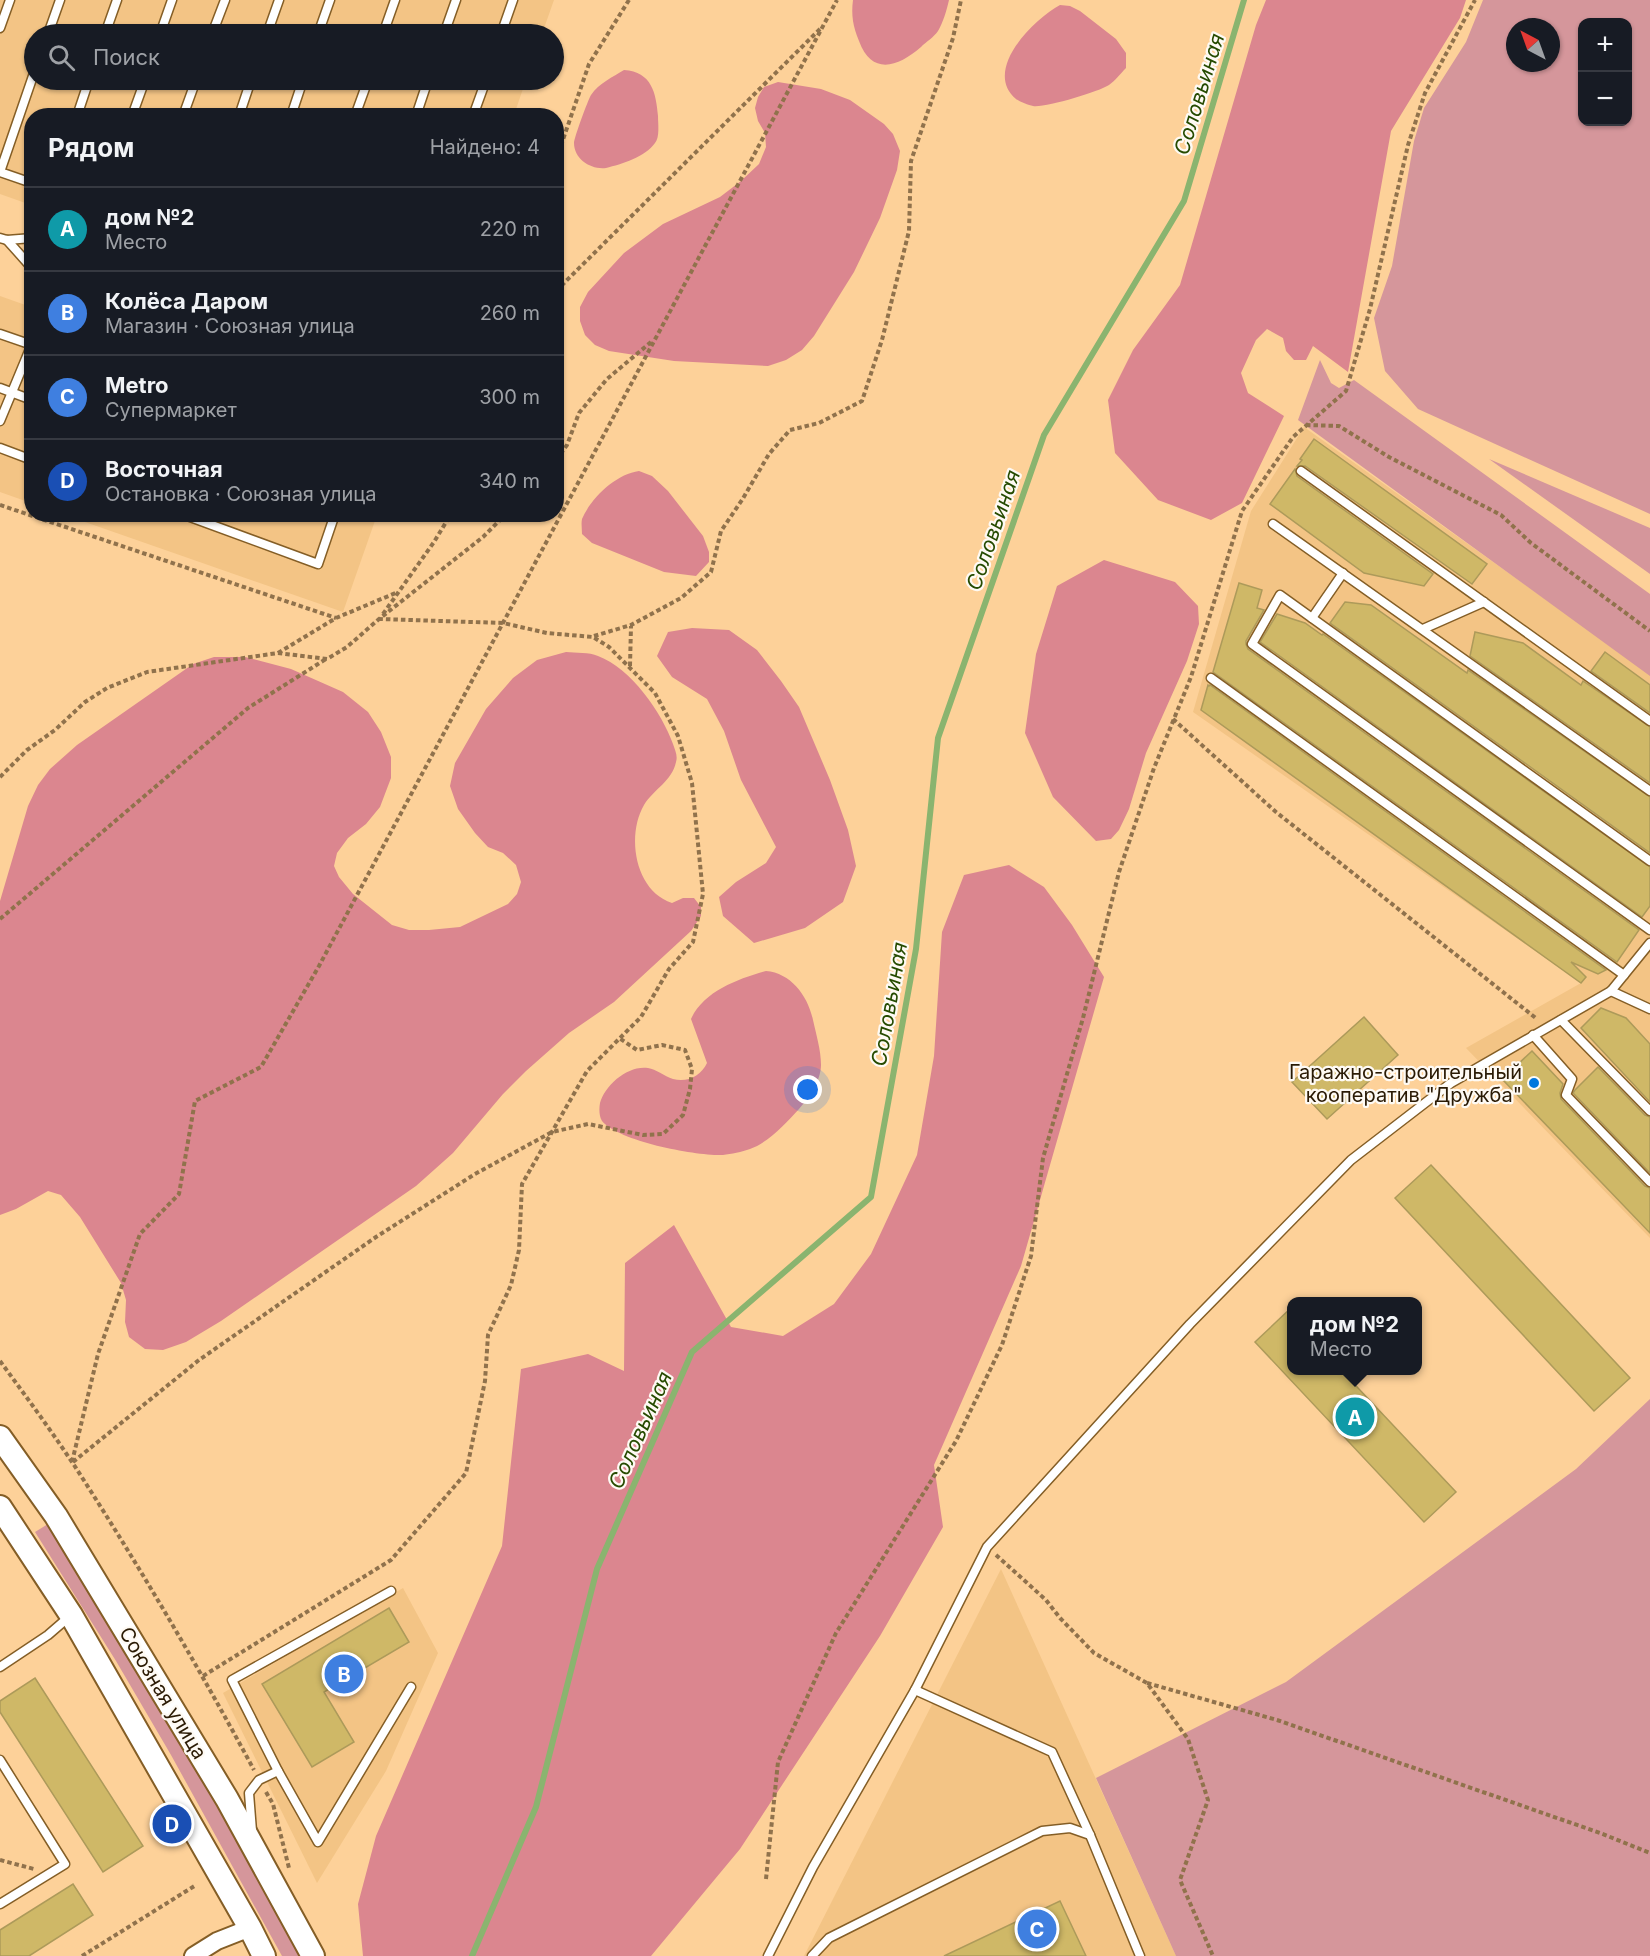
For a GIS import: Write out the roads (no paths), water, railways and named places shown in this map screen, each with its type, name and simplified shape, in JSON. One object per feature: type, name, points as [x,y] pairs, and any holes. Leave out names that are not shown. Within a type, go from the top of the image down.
[{"type":"main road","name":"Союзная улица","points":[[0,1437],[56,1516],[227,1799],[313,1956]]},
{"type":"main road","name":"Союзная улица","points":[[3,1517],[70,1615],[264,1956]]},
{"type":"street","points":[[193,1956],[217,1941],[250,1928]]},
{"type":"lane","points":[[0,27],[10,0]]},
{"type":"lane","points":[[52,24],[60,0]]},
{"type":"lane","points":[[109,24],[117,0]]},
{"type":"lane","points":[[164,24],[172,0]]},
{"type":"lane","points":[[216,24],[225,0]]},
{"type":"lane","points":[[271,24],[279,0]]},
{"type":"lane","points":[[322,24],[330,0]]},
{"type":"lane","points":[[387,24],[395,0]]},
{"type":"lane","points":[[448,24],[456,0]]},
{"type":"lane","points":[[505,24],[513,0]]},
{"type":"lane","points":[[24,180],[0,172],[28,90]]},
{"type":"lane","points":[[80,108],[86,90]]},
{"type":"lane","points":[[135,108],[141,90]]},
{"type":"lane","points":[[186,108],[192,90]]},
{"type":"lane","points":[[242,108],[248,90]]},
{"type":"lane","points":[[294,108],[300,90]]},
{"type":"lane","points":[[358,108],[364,90]]},
{"type":"lane","points":[[419,108],[425,90]]},
{"type":"lane","points":[[476,108],[482,90]]},
{"type":"lane","points":[[4,239],[24,238]]},
{"type":"lane","points":[[4,239],[24,260]]},
{"type":"lane","points":[[0,334],[24,342]]},
{"type":"lane","points":[[0,421],[24,362]]},
{"type":"lane","points":[[0,388],[24,396]]},
{"type":"lane","points":[[0,448],[24,457]]},
{"type":"lane","points":[[1301,471],[1650,721]]},
{"type":"lane","points":[[204,522],[318,564],[332,522]]},
{"type":"lane","points":[[1273,524],[1650,791]]},
{"type":"lane","points":[[1312,618],[1342,573]]},
{"type":"lane","points":[[1650,861],[1280,596],[1252,644],[1650,930]]},
{"type":"lane","points":[[1423,629],[1484,602]]},
{"type":"lane","points":[[1211,678],[1624,975]]},
{"type":"lane","points":[[768,1956],[813,1867],[915,1690],[987,1547],[1190,1324],[1352,1160],[1451,1083],[1611,991],[1650,943]]},
{"type":"lane","points":[[1611,991],[1650,1009]]},
{"type":"lane","points":[[1640,1004],[1650,1015]]},
{"type":"lane","points":[[1561,1020],[1650,1112]]},
{"type":"lane","points":[[1533,1035],[1572,1079],[1566,1095],[1650,1182]]},
{"type":"lane","points":[[391,1591],[232,1680],[278,1771],[318,1842],[411,1687]]},
{"type":"lane","points":[[0,1667],[48,1635],[70,1615]]},
{"type":"lane","points":[[915,1690],[1052,1752],[1090,1835],[1140,1956]]},
{"type":"lane","points":[[0,1760],[65,1864],[0,1904]]},
{"type":"lane","points":[[253,1846],[249,1793],[259,1780],[278,1771]]},
{"type":"lane","points":[[812,1956],[829,1938],[1042,1831],[1070,1828],[1090,1835]]},
{"type":"waterway","name":"Соловьиная","points":[[472,1956],[536,1807],[597,1569],[692,1352],[871,1197],[916,949],[938,738],[1044,435],[1184,201],[1244,0]]},
{"type":"place","name":"Гаражно-строительный кооператив \"Дружба\"","points":[[1534,1083]]},
{"type":"place","name":"дом №2","points":[[1355,1417]]},
{"type":"place","name":"Колёса Даром","points":[[344,1674]]},
{"type":"place","name":"Восточная","points":[[172,1824]]},
{"type":"place","name":"Metro","points":[[1037,1929]]}]
